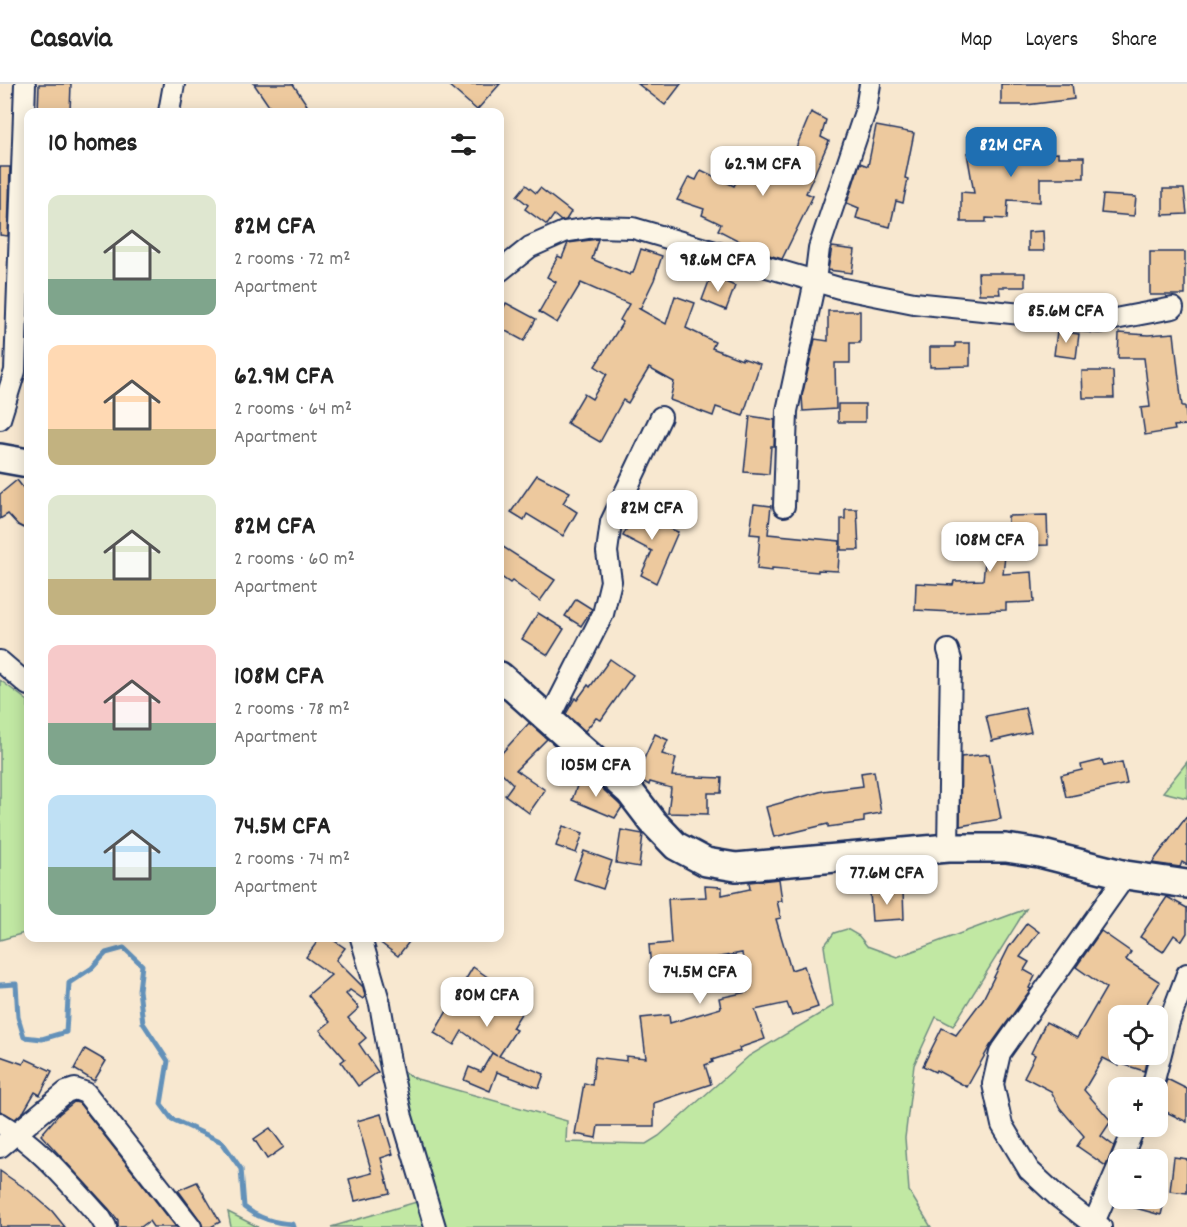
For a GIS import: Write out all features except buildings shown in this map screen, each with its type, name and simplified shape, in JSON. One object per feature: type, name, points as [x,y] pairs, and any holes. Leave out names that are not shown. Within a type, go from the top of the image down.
[{"type":"street","points":[[24,108],[25,84]]},
{"type":"street","points":[[170,108],[174,84]]},
{"type":"street","points":[[784,506],[787,411],[815,281],[819,249],[866,109],[870,84]]},
{"type":"street","points":[[0,419],[15,371],[24,113]]},
{"type":"street","points":[[504,268],[530,247],[564,232],[595,227],[633,228],[839,288],[914,303],[1099,322],[1173,308]]},
{"type":"street","points":[[15,371],[24,358]]},
{"type":"street","points":[[549,720],[603,614],[611,581],[607,552],[611,522],[661,417]]},
{"type":"street","points":[[0,458],[24,462]]},
{"type":"street","points":[[948,650],[951,660],[948,848]]},
{"type":"street","points":[[0,661],[24,682]]},
{"type":"street","points":[[504,680],[630,792],[653,822],[676,846],[706,862],[736,867],[948,848],[1006,848],[1038,853],[1126,875],[1187,884]]},
{"type":"street","points":[[1108,1193],[1095,1226],[1029,1170],[1002,1125],[993,1084],[1000,1053],[1126,875]]},
{"type":"street","points":[[363,942],[380,1004],[402,1117],[435,1227]]},
{"type":"street","points":[[1155,1077],[1169,1023],[1187,974]]},
{"type":"street","points":[[0,1147],[66,1092],[75,1089],[86,1093],[191,1227]]},
{"type":"street","points":[[0,1123],[18,1133],[42,1155],[76,1190],[106,1227]]},
{"type":"green space","points":[[0,680],[24,698],[24,933],[0,940]]},
{"type":"green space","points":[[1187,762],[1187,798],[1163,792]]},
{"type":"green space","points":[[1026,909],[953,1026],[936,1017],[914,1065],[905,1138],[909,1191],[931,1227],[331,1227],[420,1201],[378,1061],[417,1079],[567,1121],[566,1142],[646,1144],[659,1136],[749,1056],[833,1006],[824,946],[834,933],[847,929],[859,936],[867,946],[897,957]]},
{"type":"green space","points":[[228,1212],[258,1227],[231,1227]]},
{"type":"waterway","points":[[0,985],[16,984],[18,1017],[24,1037],[42,1039],[66,1032],[69,983],[92,968],[106,953],[124,948],[142,965],[139,990],[143,1023],[168,1061],[161,1104],[172,1119],[222,1142],[241,1169],[244,1207],[261,1217],[292,1224],[293,1227]]}]
